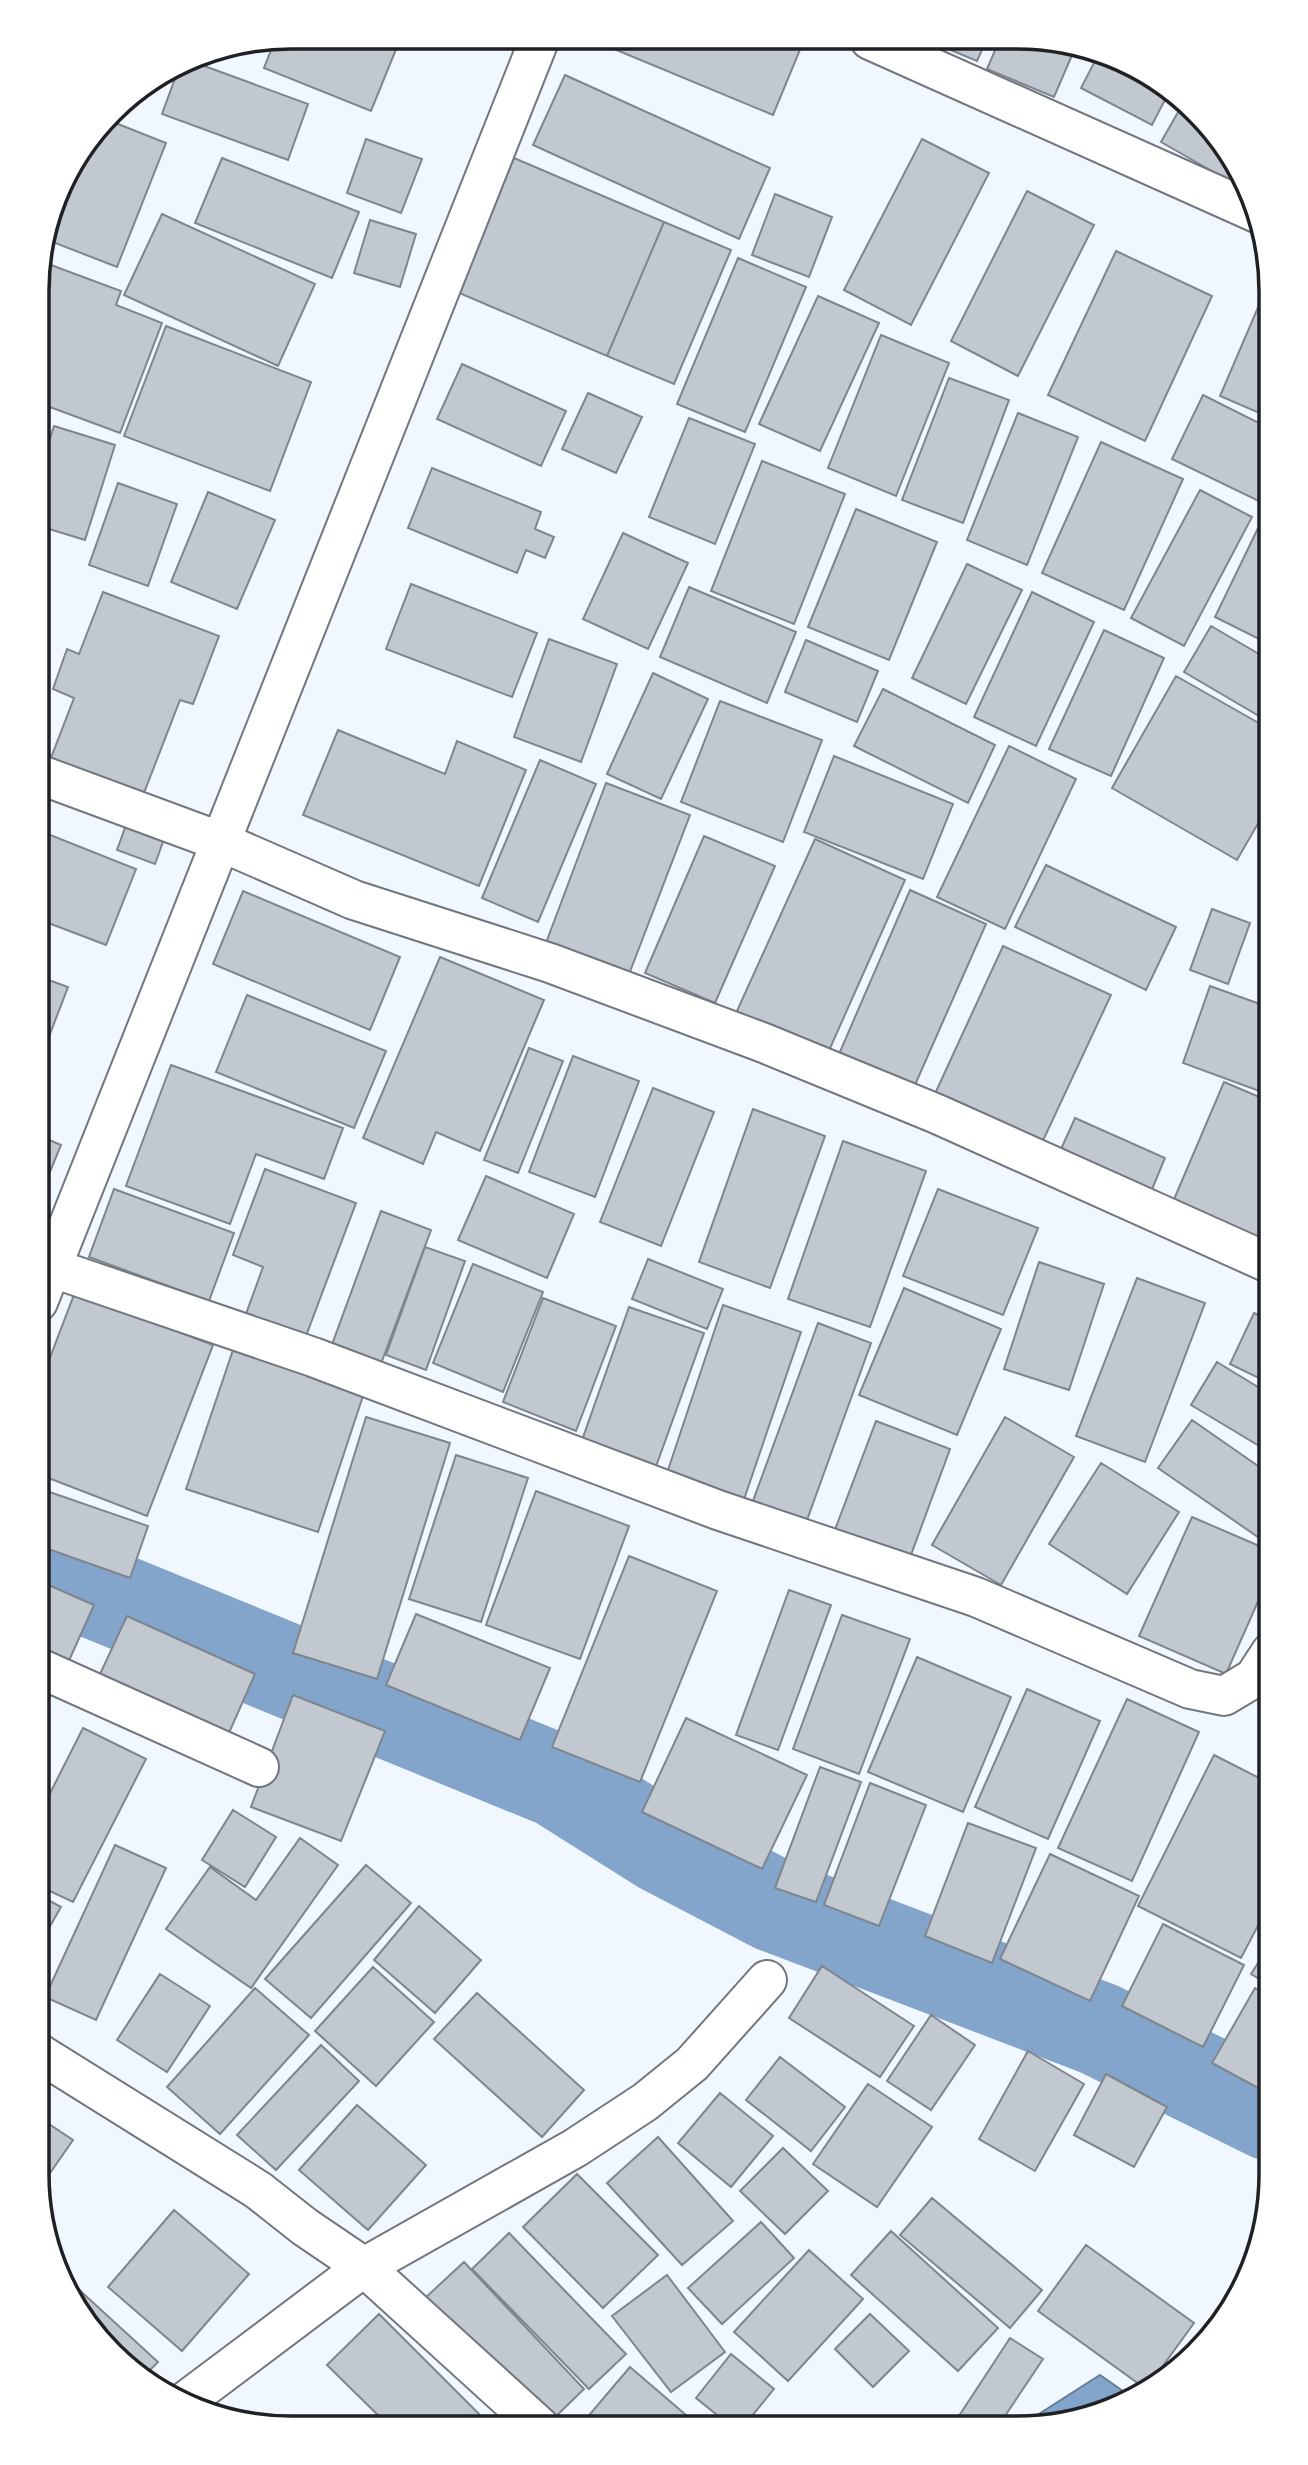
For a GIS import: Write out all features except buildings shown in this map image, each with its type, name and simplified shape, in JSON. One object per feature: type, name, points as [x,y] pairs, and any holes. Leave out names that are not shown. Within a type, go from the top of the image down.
[{"type":"street","points":[[891,49],[1244,207]]},
{"type":"street","points":[[49,1261],[535,50]]},
{"type":"street","points":[[49,778],[219,841],[354,900],[550,963],[764,1043],[937,1114],[1258,1258]]},
{"type":"street","points":[[49,1280],[313,1357],[718,1510],[976,1597],[1190,1689],[1224,1696],[1254,1678],[1258,1671]]},
{"type":"street","points":[[49,1672],[259,1767]]},
{"type":"street","points":[[193,2395],[364,2267],[575,2148],[645,2102],[692,2064],[767,1980]]},
{"type":"street","points":[[49,2059],[258,2190],[305,2227],[364,2267],[528,2416]]},
{"type":"water","points":[[1100,2375],[1123,2391],[1095,2403],[1038,2414]]},
{"type":"waterway","points":[[49,1573],[558,1781],[661,1846],[774,1905],[1099,2029],[1258,2108]]}]
